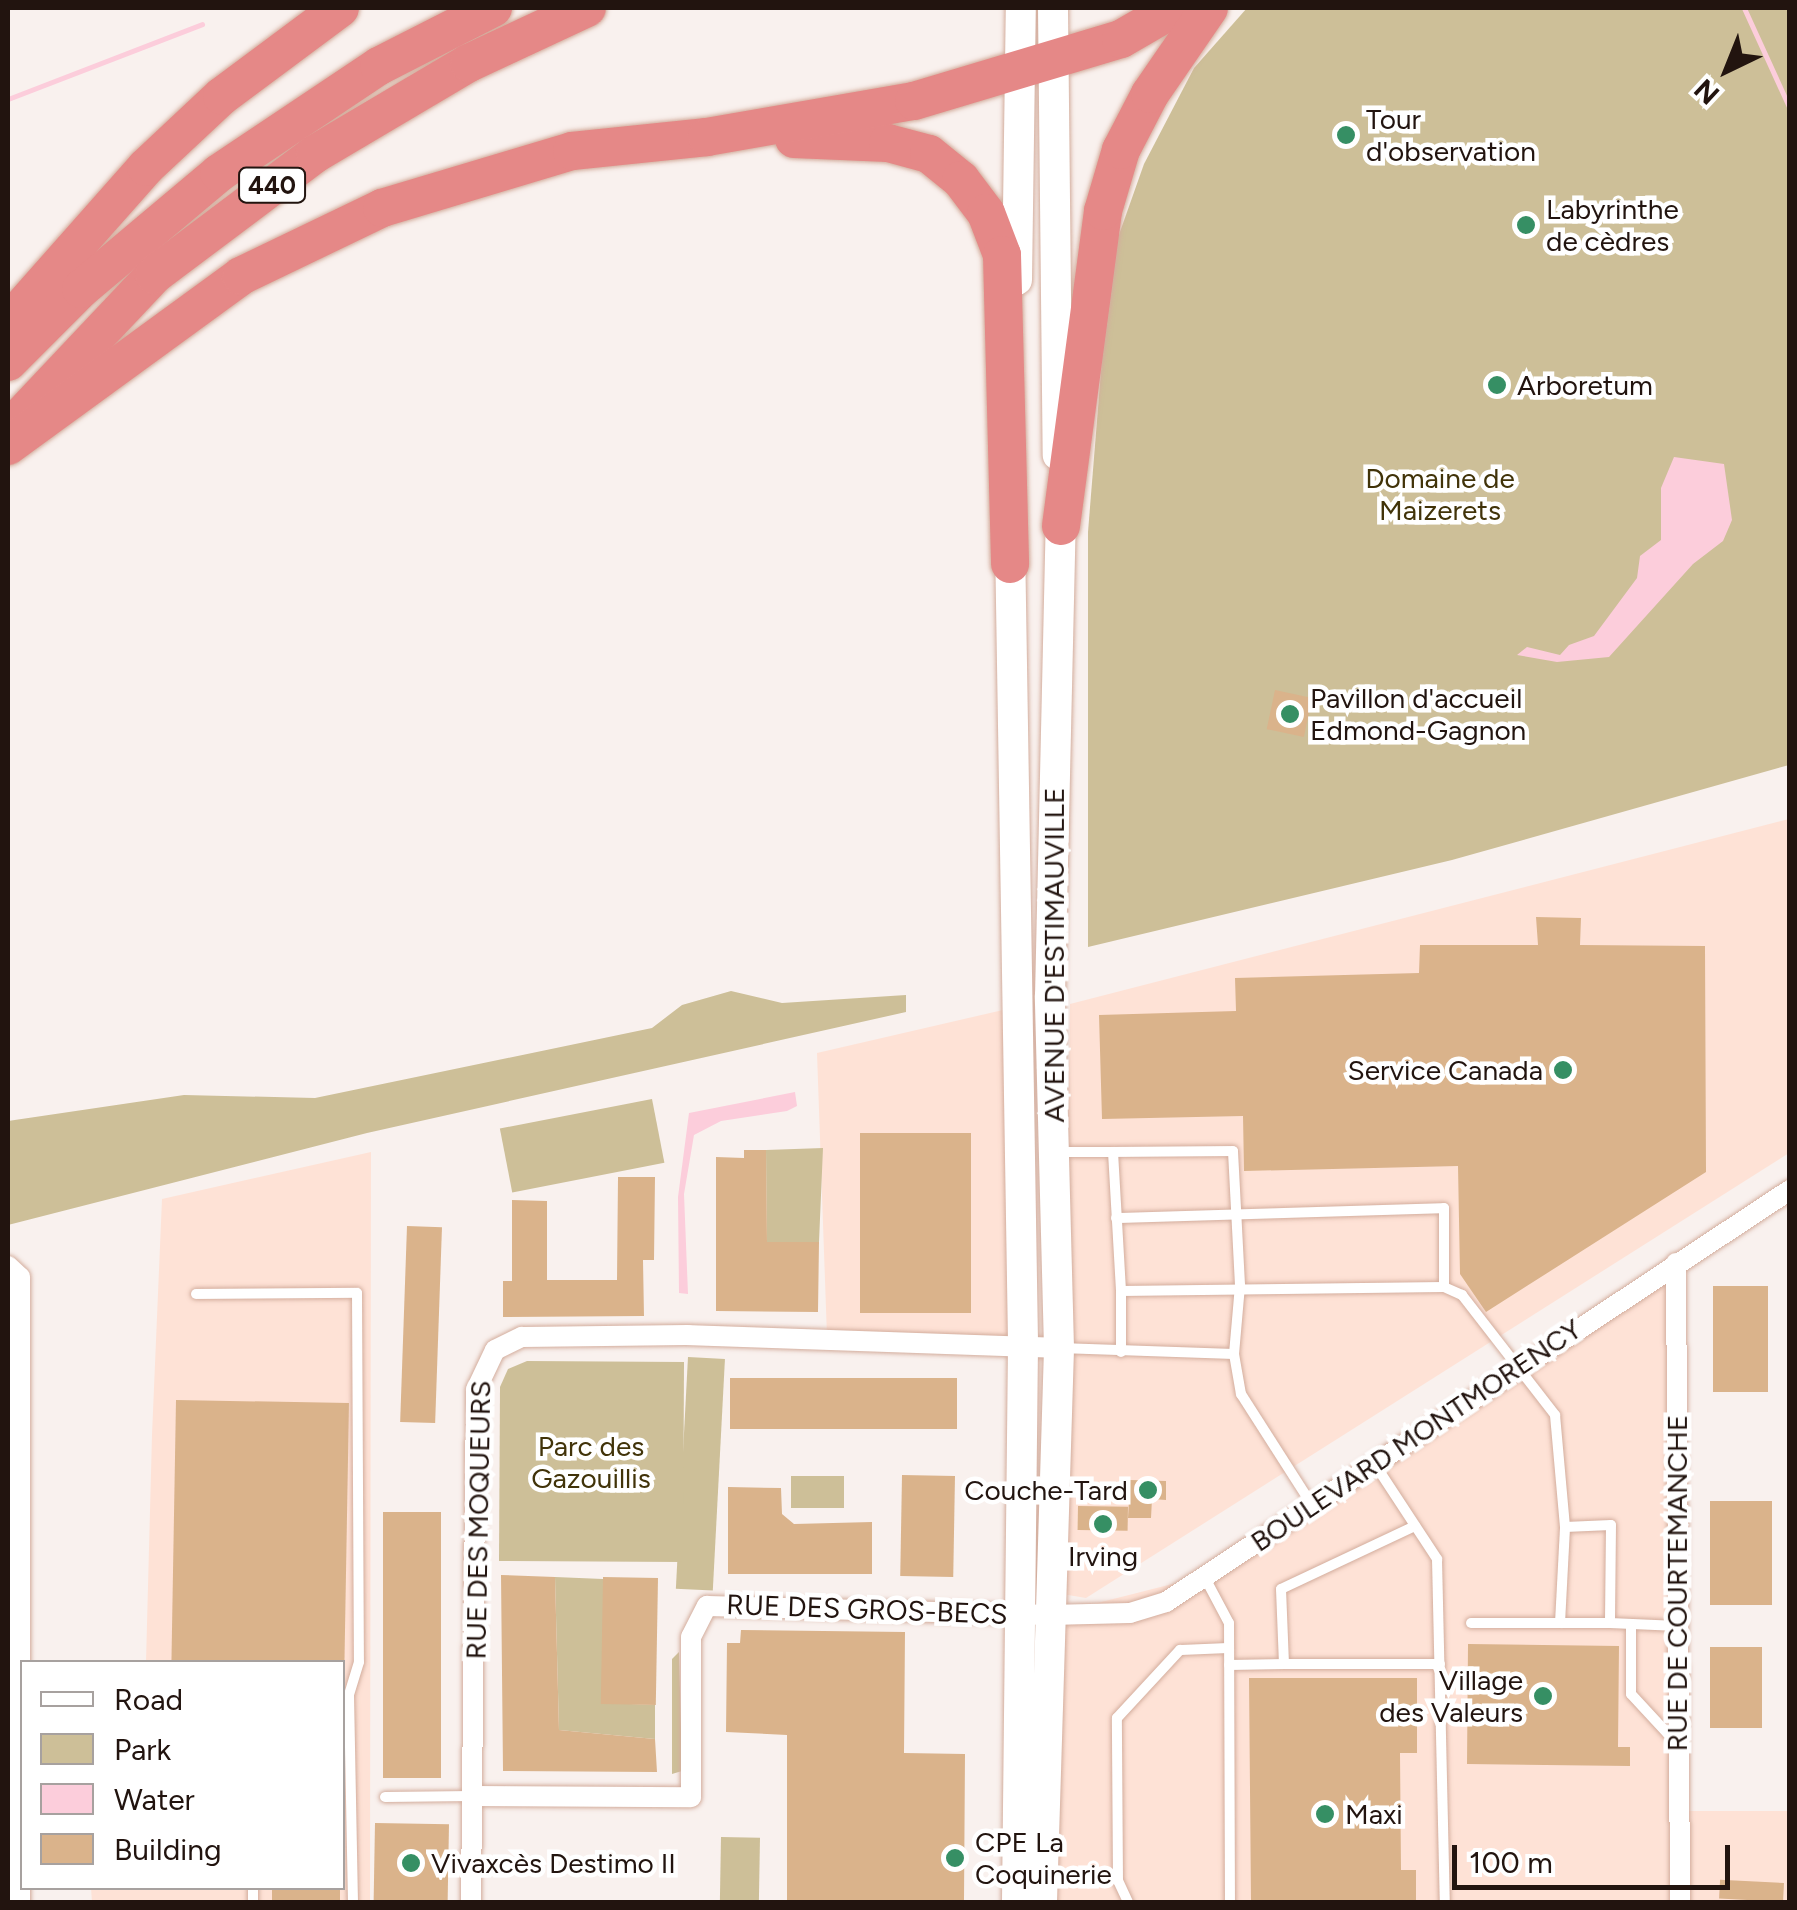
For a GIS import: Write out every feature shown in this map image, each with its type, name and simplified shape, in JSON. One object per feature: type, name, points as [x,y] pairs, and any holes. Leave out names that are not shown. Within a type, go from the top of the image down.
[{"type":"highway","points":[[8,323],[146,167],[222,96],[340,8]]},
{"type":"highway","name":"440","points":[[8,362],[81,288],[219,174],[321,102],[494,8]]},
{"type":"highway","name":"440","points":[[8,430],[154,275],[287,174],[469,63],[586,8]]},
{"type":"highway","points":[[8,446],[241,276],[309,239],[512,166],[572,151],[707,137],[914,100],[1121,39],[1175,8]]},
{"type":"highway","points":[[1062,526],[1103,211],[1121,150],[1150,94],[1209,8]]},
{"type":"highway","points":[[707,137],[888,143],[929,154],[961,180],[986,213],[1002,255],[1010,564]]},
{"type":"main road","name":"AVENUE D'ESTIMAUVILLE","points":[[1017,1902],[1059,1348],[1050,996],[1062,526],[1036,67],[1021,8]]},
{"type":"main road","name":"AVENUE D'ESTIMAUVILLE","points":[[1042,1902],[1036,1615],[1023,1344],[1010,564],[1036,67],[1054,8]]},
{"type":"street","name":"BOULEVARD MONTMORENCY","points":[[1036,1615],[1130,1613],[1166,1602],[1790,1190]]},
{"type":"street","name":"RUE DE COURTEMANCHE","points":[[1676,1263],[1680,1902]]},
{"type":"street","points":[[12,1267],[20,1902]]},
{"type":"street","name":"RUE DES MOQUEURS","points":[[471,1902],[476,1390],[495,1350],[515,1339],[549,1336],[1023,1344],[1059,1348]]},
{"type":"street","name":"RUE DES GROS-BECS","points":[[473,1796],[691,1796],[691,1637],[708,1606],[1036,1615]]},
{"type":"lane","points":[[1054,1153],[1233,1151],[1240,1285],[1234,1354],[1241,1394],[1312,1505]]},
{"type":"lane","points":[[1113,1152],[1121,1352]]},
{"type":"lane","points":[[1116,1218],[1444,1208],[1444,1287]]},
{"type":"lane","points":[[1120,1291],[1240,1285],[1444,1287],[1462,1295],[1554,1415],[1565,1527],[1560,1624]]},
{"type":"lane","points":[[196,1294],[356,1293],[359,1662],[348,1695],[353,1902]]},
{"type":"lane","points":[[1059,1348],[1234,1354]]},
{"type":"lane","points":[[1374,1463],[1437,1559],[1446,1902]]},
{"type":"lane","points":[[1565,1527],[1611,1525],[1610,1624]]},
{"type":"lane","points":[[1284,1664],[1281,1589],[1415,1526]]},
{"type":"lane","points":[[1204,1576],[1220,1598],[1229,1648],[1230,1902]]},
{"type":"lane","points":[[1471,1624],[1678,1626]]},
{"type":"lane","points":[[1632,1624],[1632,1694],[1678,1745]]},
{"type":"lane","points":[[1128,1902],[1118,1882],[1118,1718],[1180,1650],[1229,1648]]},
{"type":"lane","points":[[1229,1666],[1440,1664]]},
{"type":"lane","points":[[385,1797],[473,1796]]},
{"type":"shaded area","points":[[1789,819],[1789,1153],[1086,1598],[1062,1594],[1070,1004]]},
{"type":"shaded area","points":[[1003,1010],[1023,1345],[827,1337],[817,1053]]},
{"type":"shaded area","points":[[371,1152],[370,1902],[92,1902],[91,1890],[345,1890],[345,1660],[146,1660],[162,1199]]},
{"type":"shaded area","points":[[1676,1263],[1679,1811],[1789,1811],[1789,1902],[1017,1902],[1022,1614],[1050,1615],[1204,1576]]},
{"type":"green space","name":"Domaine de Maizerets","points":[[1247,8],[1789,8],[1789,765],[1452,860],[1088,947],[1088,532],[1110,260],[1144,164],[1194,68]]},
{"type":"green space","points":[[731,991],[782,1003],[906,995],[906,1012],[367,1133],[8,1225],[8,1121],[184,1095],[315,1098],[652,1028],[682,1005]]},
{"type":"green space","points":[[652,1099],[664,1163],[512,1192],[500,1129]]},
{"type":"green space","points":[[823,1148],[819,1242],[785,1242],[784,1266],[767,1265],[766,1150]]},
{"type":"green space","points":[[688,1357],[725,1359],[713,1591],[676,1589]]},
{"type":"green space","name":"Parc des Gazouillis","points":[[527,1361],[684,1362],[683,1562],[499,1561],[500,1387],[508,1369]]},
{"type":"green space","points":[[791,1476],[844,1476],[844,1508],[791,1508]]},
{"type":"green space","points":[[555,1577],[603,1579],[606,1703],[655,1705],[655,1739],[559,1730]]},
{"type":"green space","points":[[679,1652],[682,1771],[672,1774],[672,1659]]},
{"type":"green space","points":[[721,1837],[760,1838],[759,1902],[720,1902]]},
{"type":"water","points":[[1674,457],[1724,464],[1732,520],[1723,541],[1693,564],[1609,657],[1557,662],[1517,655],[1527,647],[1560,655],[1569,645],[1594,636],[1637,578],[1640,556],[1661,540],[1661,488]]},
{"type":"water","points":[[795,1092],[797,1106],[787,1111],[721,1121],[694,1135],[684,1194],[688,1294],[679,1293],[678,1197],[689,1113]]},
{"type":"building","points":[[1343,123],[1358,132],[1350,145],[1335,136]]},
{"type":"building","name":"Pavillon d'accueil Edmond-Gagnon","points":[[1275,690],[1312,698],[1304,737],[1267,729]]},
{"type":"building","name":"Service Canada","points":[[1536,917],[1581,918],[1580,945],[1705,946],[1706,1172],[1486,1312],[1460,1274],[1458,1166],[1244,1171],[1243,1116],[1102,1119],[1099,1015],[1236,1011],[1235,978],[1419,973],[1420,945],[1538,945]]},
{"type":"building","points":[[860,1133],[971,1133],[971,1313],[860,1313]]},
{"type":"building","points":[[744,1150],[766,1150],[767,1242],[819,1242],[818,1312],[716,1311],[716,1157],[744,1158]]},
{"type":"building","points":[[618,1177],[655,1177],[654,1260],[643,1260],[644,1316],[503,1317],[503,1281],[512,1281],[512,1200],[547,1201],[547,1280],[617,1280]]},
{"type":"building","points":[[407,1226],[442,1227],[435,1423],[400,1422]]},
{"type":"building","points":[[1713,1286],[1768,1286],[1768,1392],[1713,1392]]},
{"type":"building","points":[[730,1378],[957,1378],[957,1429],[730,1429]]},
{"type":"building","points":[[176,1400],[349,1403],[344,1660],[171,1660]]},
{"type":"building","points":[[902,1475],[955,1476],[953,1577],[900,1576]]},
{"type":"building","name":"Couche-Tard","points":[[1130,1480],[1166,1481],[1166,1500],[1152,1499],[1151,1518],[1128,1518]]},
{"type":"building","points":[[728,1487],[781,1488],[782,1514],[794,1524],[872,1522],[872,1574],[728,1574]]},
{"type":"building","points":[[1710,1501],[1772,1501],[1772,1605],[1710,1605]]},
{"type":"building","name":"Irving","points":[[1078,1506],[1128,1507],[1128,1531],[1078,1530]]},
{"type":"building","points":[[383,1512],[441,1512],[441,1778],[383,1778]]},
{"type":"building","points":[[501,1575],[555,1577],[559,1730],[655,1739],[657,1772],[503,1771]]},
{"type":"building","points":[[603,1577],[658,1578],[656,1705],[601,1704]]},
{"type":"building","points":[[741,1630],[905,1632],[904,1753],[965,1754],[964,1902],[787,1902],[787,1735],[726,1732],[727,1643],[740,1643]]},
{"type":"building","name":"Village des Valeurs","points":[[1468,1644],[1619,1646],[1618,1747],[1630,1747],[1630,1766],[1467,1764]]},
{"type":"building","points":[[1710,1647],[1762,1647],[1762,1728],[1710,1728]]},
{"type":"building","name":"Maxi","points":[[1249,1678],[1417,1678],[1417,1753],[1400,1753],[1401,1870],[1416,1870],[1416,1902],[1251,1902]]},
{"type":"building","name":"Vivaxcès Destimo II","points":[[375,1823],[449,1824],[448,1902],[374,1902]]},
{"type":"building","points":[[1720,1880],[1784,1883],[1783,1902],[1719,1899]]},
{"type":"building","points":[[272,1890],[340,1890],[340,1902],[272,1902]]},
{"type":"waterway","points":[[1744,8],[1790,109]]},
{"type":"waterway","points":[[8,99],[202,24]]},
{"type":"place","name":"Tour d'observation","points":[[1346,135]]},
{"type":"place","name":"Labyrinthe de cèdres","points":[[1526,225]]},
{"type":"place","name":"Arboretum","points":[[1497,385]]},
{"type":"place","name":"Pavillon d'accueil Edmond-Gagnon","points":[[1290,714]]},
{"type":"place","name":"Service Canada","points":[[1563,1070]]},
{"type":"place","name":"Couche-Tard","points":[[1148,1490]]},
{"type":"place","name":"Irving","points":[[1103,1524]]},
{"type":"place","name":"Village des Valeurs","points":[[1543,1696]]},
{"type":"place","name":"Maxi","points":[[1325,1814]]},
{"type":"place","name":"CPE La Coquinerie","points":[[955,1858]]},
{"type":"place","name":"Vivaxcès Destimo II","points":[[411,1863]]}]
